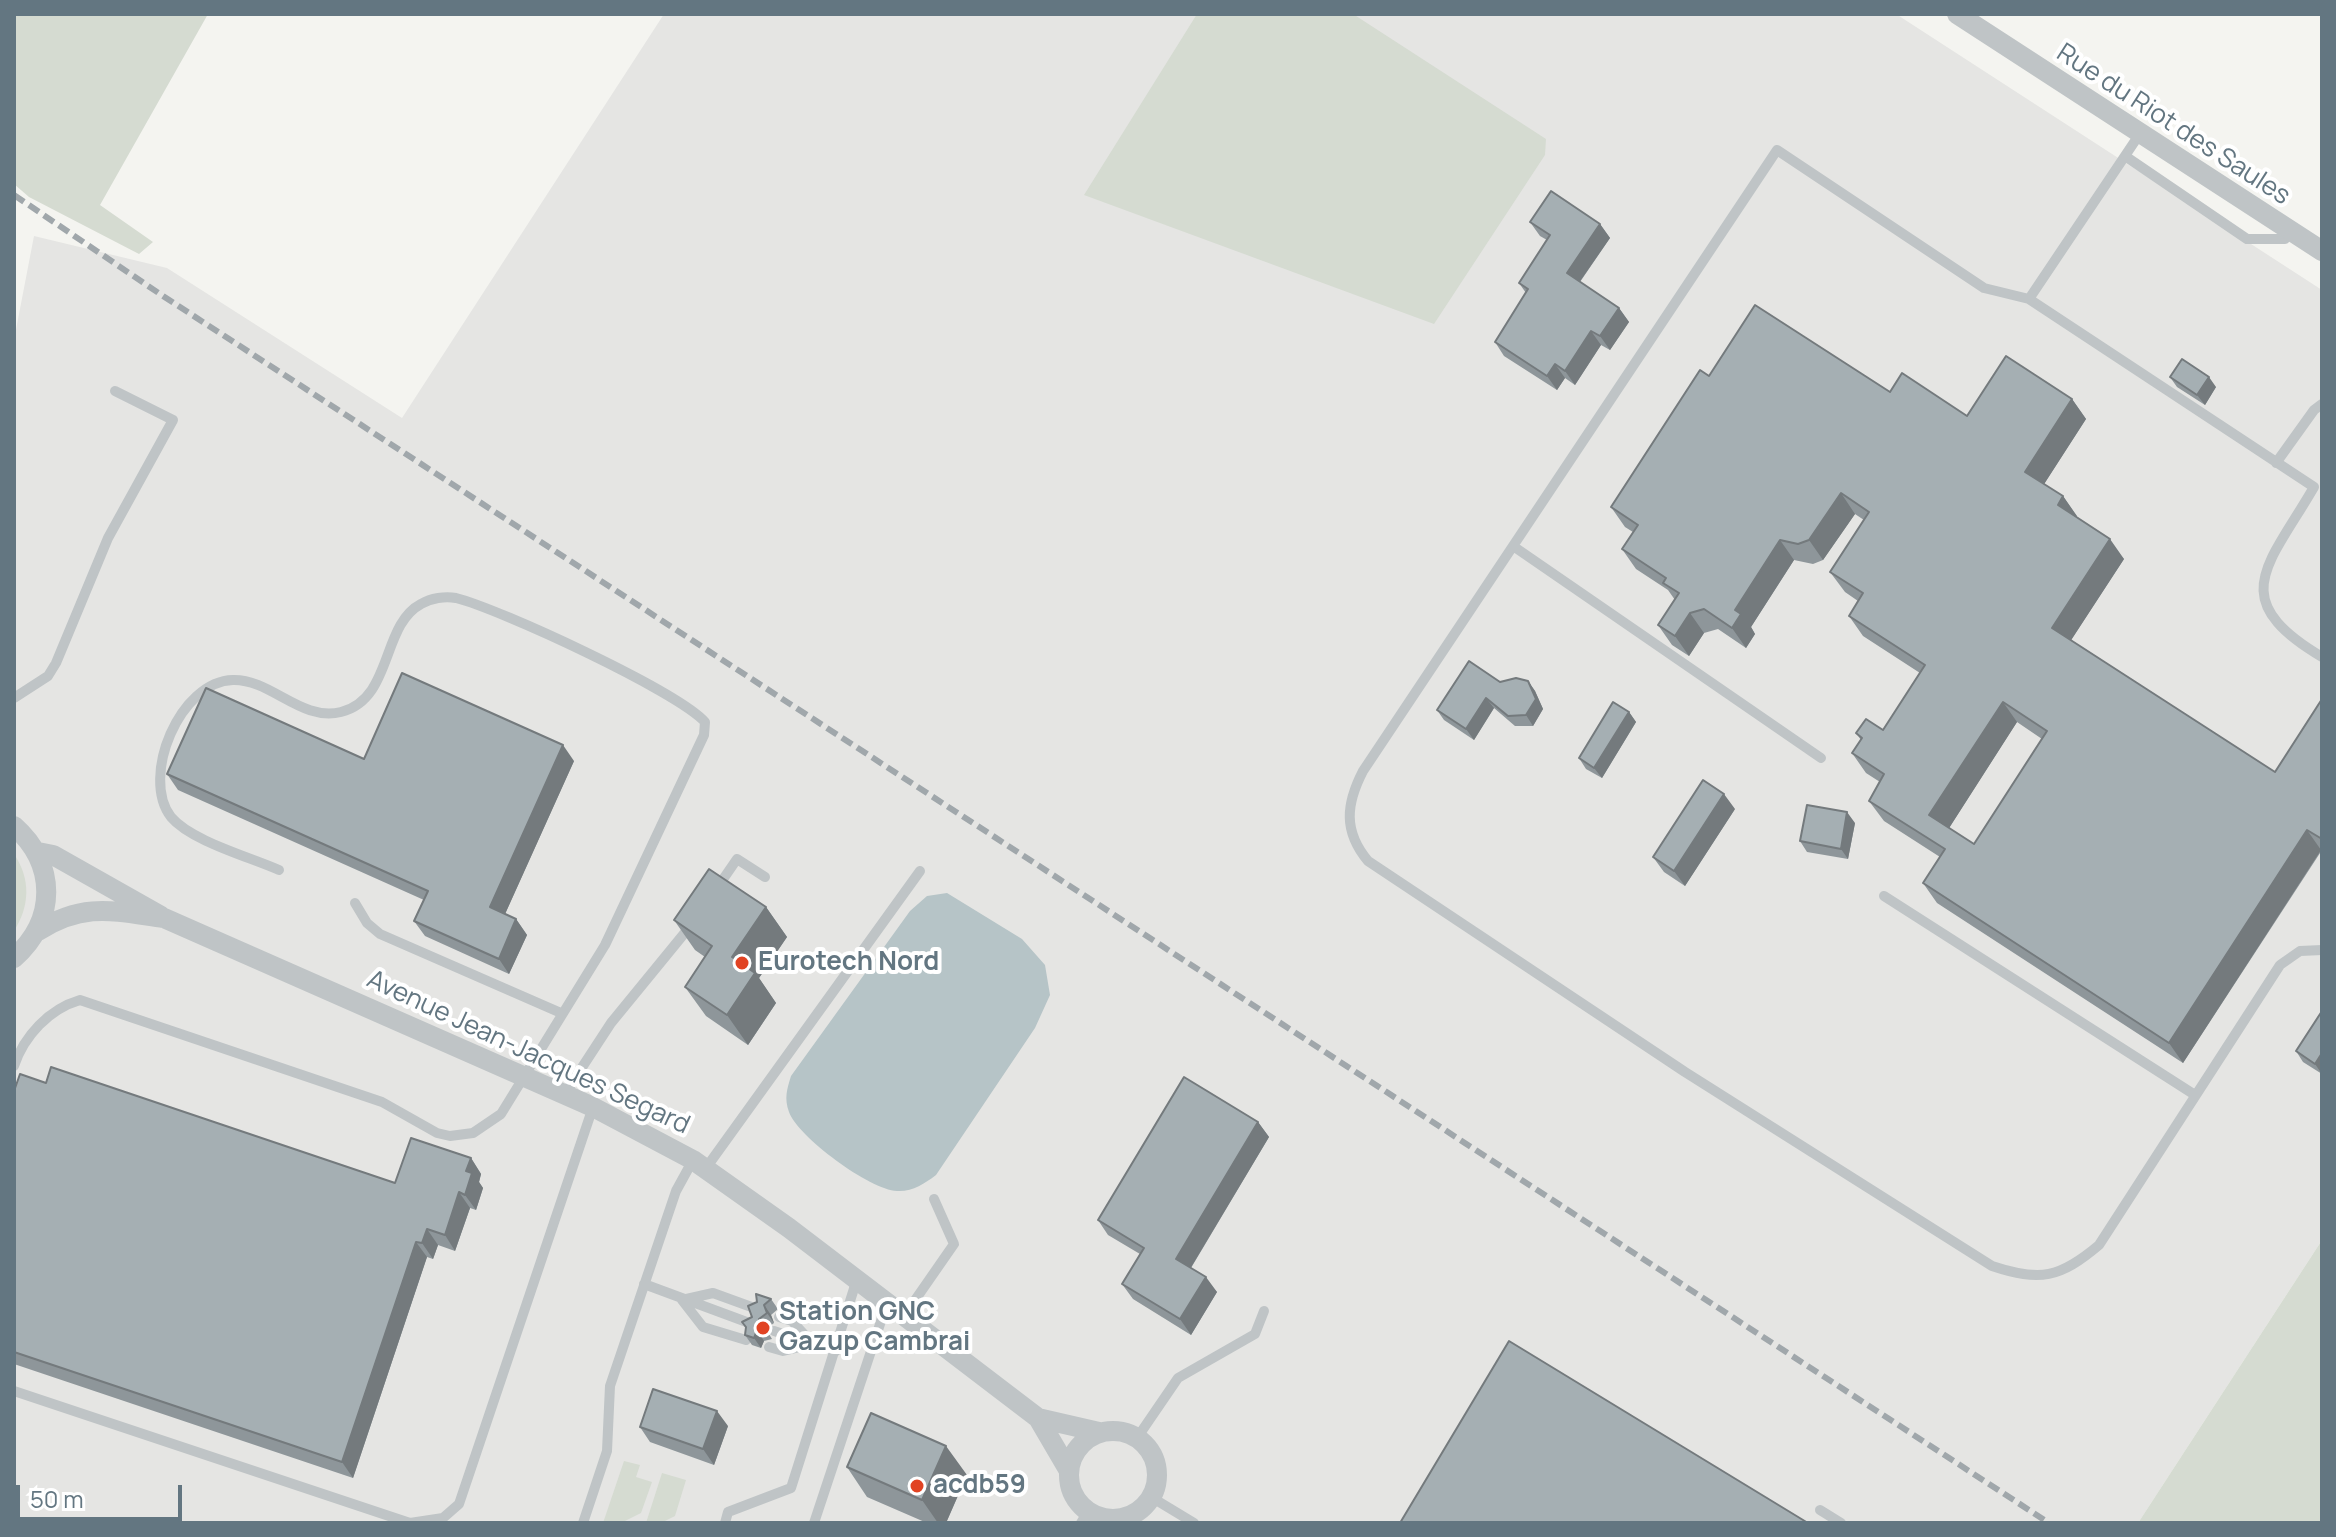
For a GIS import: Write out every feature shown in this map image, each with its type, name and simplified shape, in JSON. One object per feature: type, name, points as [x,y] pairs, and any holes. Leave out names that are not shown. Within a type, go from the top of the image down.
[{"type":"street","name":"Rue du Riot des Saules","points":[[1957,14],[2322,251]]},
{"type":"street","points":[[14,826],[38,852],[48,891],[38,931],[14,958]]},
{"type":"street","name":"Avenue Jean-Jacques Segard","points":[[38,852],[53,855],[132,897],[164,918],[593,1107],[700,1164],[1038,1418],[1069,1471]]},
{"type":"street","name":"Avenue Jean-Jacques Segard","points":[[38,931],[60,918],[90,910],[164,918]]},
{"type":"street","name":"Avenue Jean-Jacques Segard","points":[[1038,1418],[1099,1432]]},
{"type":"street","points":[[1119,1431],[1137,1438],[1147,1447],[1156,1465],[1157,1478],[1151,1497],[1129,1520],[1084,1517],[1071,1491],[1069,1471],[1078,1447],[1099,1432],[1119,1431]]},
{"type":"lane","points":[[2029,299],[2139,135]]},
{"type":"lane","points":[[2322,657],[2288,637],[2274,623],[2263,593],[2264,573],[2314,487],[2029,299],[1984,288],[1777,150],[1352,792],[1348,815],[1350,832],[1368,861],[1725,1097],[1992,1266],[2023,1276],[2051,1275],[2075,1266],[2099,1245],[2280,965],[2300,951],[2322,950]]},
{"type":"lane","points":[[2125,156],[2247,239],[2285,239],[2290,232]]},
{"type":"lane","points":[[14,698],[48,676],[81,610],[108,538],[173,420],[115,391]]},
{"type":"lane","points":[[2276,463],[2319,410]]},
{"type":"lane","points":[[1513,546],[1821,758]]},
{"type":"lane","points":[[14,1066],[20,1050],[38,1027],[80,1000],[382,1102],[437,1133],[450,1136],[473,1133],[494,1120],[605,945],[706,731],[705,722],[697,713],[620,670],[463,601],[445,597],[421,604],[408,615],[371,693],[351,709],[329,714],[307,710],[241,681],[217,682],[204,688],[185,704],[158,770],[162,800],[173,819],[191,832],[279,870]]},
{"type":"lane","points":[[708,902],[737,859],[765,877]]},
{"type":"lane","points":[[583,1523],[607,1451],[610,1386],[676,1191],[700,1164],[920,871]]},
{"type":"lane","points":[[1884,896],[2195,1095]]},
{"type":"lane","points":[[355,903],[367,923],[380,934],[561,1013]]},
{"type":"lane","points":[[564,1095],[619,1013],[676,948],[700,913]]},
{"type":"lane","points":[[14,1391],[410,1523],[443,1518],[459,1504],[593,1107]]},
{"type":"lane","points":[[904,1316],[954,1244],[934,1199]]},
{"type":"lane","points":[[725,1523],[728,1512],[791,1488],[857,1279]]},
{"type":"lane","points":[[644,1284],[752,1324]]},
{"type":"lane","points":[[682,1300],[713,1293],[757,1309]]},
{"type":"lane","points":[[682,1300],[703,1327],[746,1340]]},
{"type":"lane","points":[[814,1523],[887,1303]]},
{"type":"lane","points":[[1137,1438],[1178,1378],[1255,1334],[1264,1311]]},
{"type":"lane","points":[[779,1317],[792,1321],[813,1344]]},
{"type":"lane","points":[[774,1331],[836,1351]]},
{"type":"lane","points":[[769,1347],[783,1351],[813,1344]]},
{"type":"lane","points":[[1151,1497],[1194,1523]]},
{"type":"lane","points":[[1820,1510],[1841,1523]]},
{"type":"shaded area","points":[[14,14],[208,14],[100,205],[153,242],[139,254],[29,197],[14,184]]},
{"type":"shaded area","points":[[664,14],[1896,14],[2322,290],[2322,1240],[2138,1523],[14,1523],[14,340],[34,236],[167,268],[402,418]]},
{"type":"shaded area","points":[[1197,14],[1353,14],[1546,139],[1545,155],[1434,324],[1084,195]]},
{"type":"shaded area","points":[[14,854],[26,883],[26,902],[14,931]]},
{"type":"shaded area","points":[[947,893],[1022,939],[1045,965],[1050,995],[1035,1028],[936,1175],[913,1189],[897,1191],[870,1182],[820,1148],[795,1123],[789,1112],[787,1089],[791,1076],[910,911],[927,896]]},
{"type":"shaded area","points":[[2322,1240],[2322,1523],[2138,1523]]},
{"type":"shaded area","points":[[624,1461],[640,1465],[636,1477],[652,1482],[641,1513],[621,1523],[603,1523]]},
{"type":"shaded area","points":[[662,1473],[686,1480],[675,1516],[661,1523],[646,1523]]},
{"type":"building","points":[[1551,191],[1600,224],[1567,273],[1619,308],[1600,336],[1591,331],[1565,371],[1555,364],[1547,376],[1495,342],[1528,289],[1519,283],[1550,235],[1530,222]]},
{"type":"building","points":[[1755,305],[1890,392],[1902,373],[1967,416],[2006,356],[2072,399],[2025,472],[2063,496],[2058,505],[2110,539],[2052,628],[2275,772],[2322,699],[2322,839],[2307,830],[2169,1043],[1923,883],[1945,849],[1869,801],[1884,774],[1852,753],[1862,738],[1856,733],[1866,719],[1883,730],[1925,665],[1849,616],[1863,593],[1830,572],[1869,512],[1841,493],[1809,540],[1798,544],[1780,540],[1735,610],[1741,614],[1732,628],[1704,609],[1690,613],[1675,636],[1658,625],[1679,593],[1663,583],[1666,578],[1622,549],[1638,525],[1611,507],[1700,370],[1709,376]],"holes":[[[2003,702],[2047,731],[1974,844],[1929,815]]]},
{"type":"building","points":[[2182,359],[2209,377],[2197,395],[2170,377]]},
{"type":"building","points":[[1469,661],[1500,682],[1516,678],[1528,681],[1536,699],[1526,715],[1508,716],[1486,698],[1466,729],[1437,710]]},
{"type":"building","points":[[402,673],[563,745],[490,907],[516,919],[499,959],[414,921],[428,891],[167,774],[206,688],[364,759]]},
{"type":"building","points":[[1613,702],[1629,712],[1594,768],[1579,758]]},
{"type":"building","points":[[1703,780],[1724,794],[1674,871],[1653,857]]},
{"type":"building","points":[[1807,805],[1847,812],[1841,849],[1800,841]]},
{"type":"building","points":[[709,869],[766,907],[732,957],[755,973],[727,1015],[685,987],[712,946],[674,920]]},
{"type":"building","points":[[2322,1011],[2322,1053],[2315,1064],[2296,1051]]},
{"type":"building","points":[[51,1067],[395,1183],[411,1138],[471,1158],[466,1171],[472,1173],[465,1195],[459,1192],[445,1235],[427,1229],[422,1243],[416,1242],[342,1462],[14,1352],[14,1091],[20,1074],[46,1083]]},
{"type":"building","points":[[1184,1077],[1258,1122],[1176,1259],[1206,1277],[1180,1319],[1122,1284],[1144,1248],[1098,1220]]},
{"type":"building","points":[[756,1294],[771,1299],[764,1305],[767,1313],[759,1319],[764,1329],[757,1330],[754,1338],[745,1335],[746,1327],[742,1322],[752,1317],[748,1306],[757,1302]]},
{"type":"building","points":[[1509,1341],[1808,1523],[1400,1523]]},
{"type":"building","points":[[653,1389],[717,1411],[703,1449],[640,1427]]},
{"type":"building","points":[[871,1413],[946,1446],[922,1500],[847,1467]]},
{"type":"railway","points":[[14,195],[163,296],[2049,1523]]},
{"type":"place","name":"Eurotech Nord","points":[[742,963]]},
{"type":"place","name":"Station GNC Gazup Cambrai","points":[[763,1328]]},
{"type":"place","name":"acdb59","points":[[917,1486]]}]
